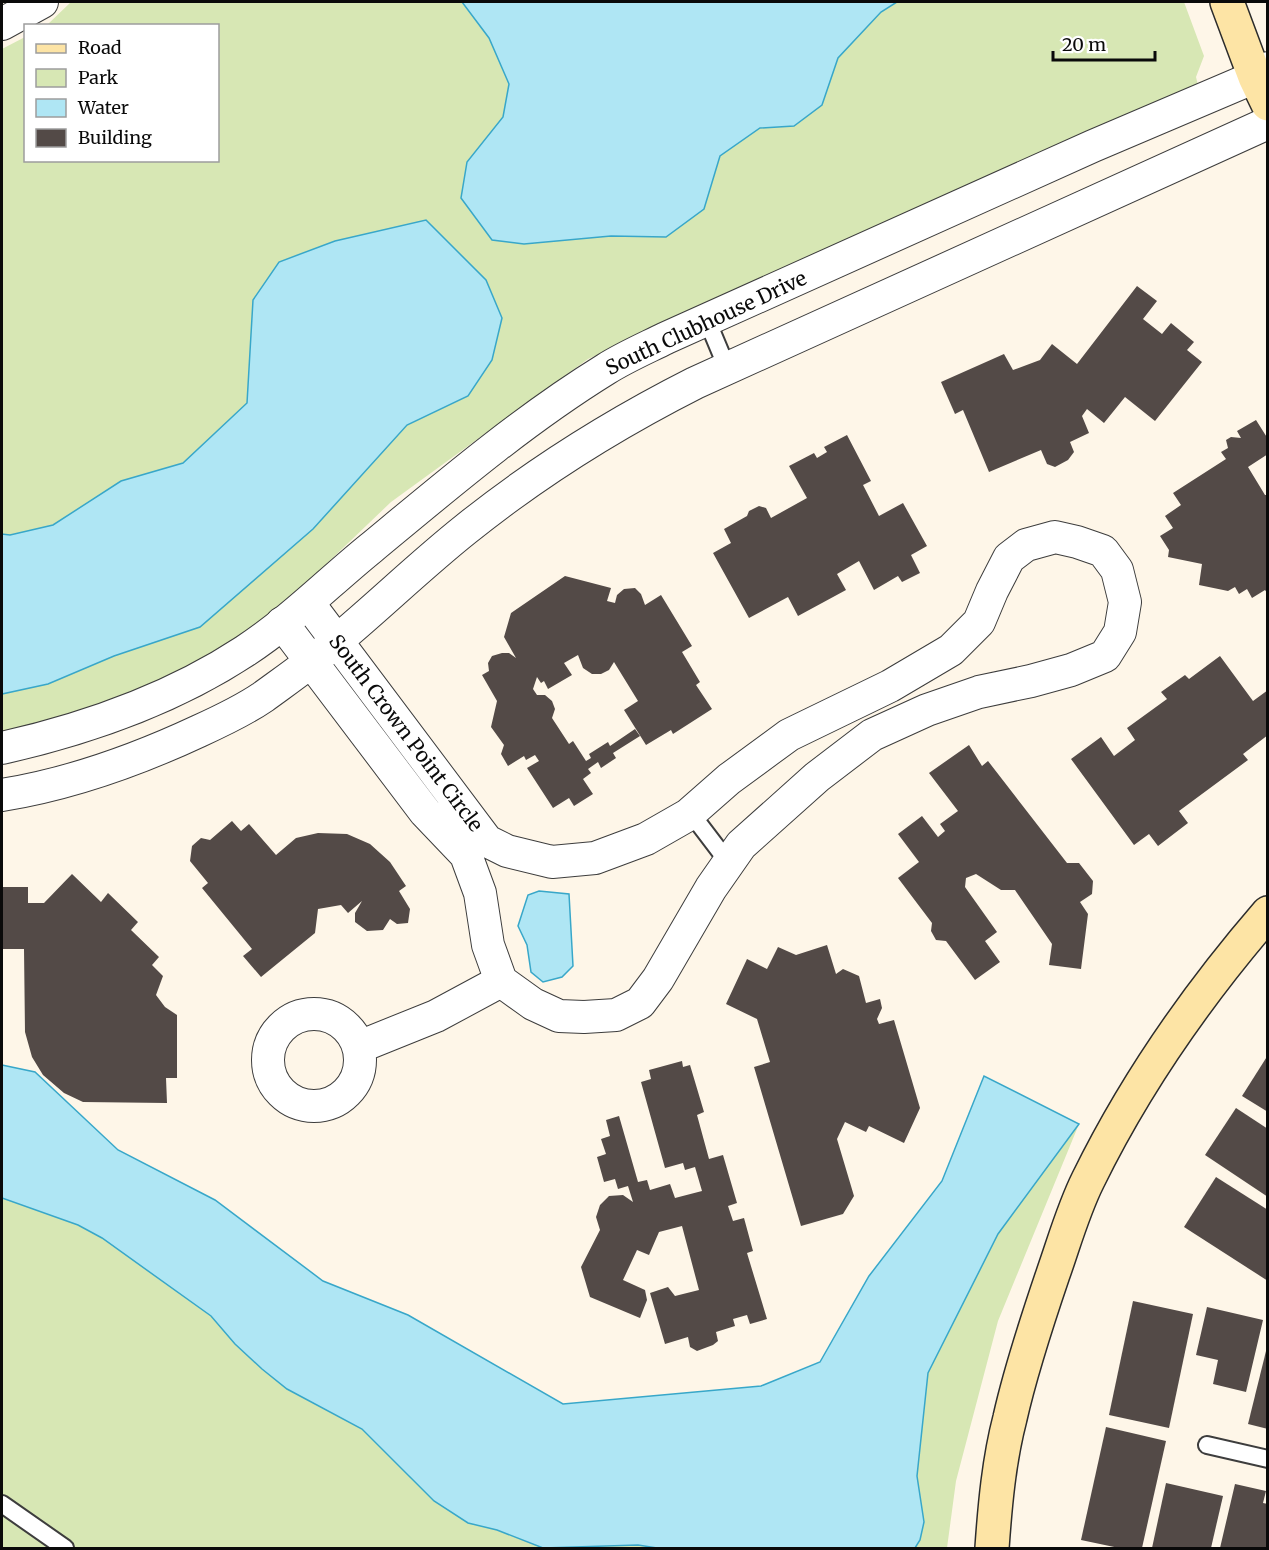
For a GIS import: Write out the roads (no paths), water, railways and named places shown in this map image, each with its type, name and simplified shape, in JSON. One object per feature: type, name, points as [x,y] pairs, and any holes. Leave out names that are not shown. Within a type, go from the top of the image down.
[{"type":"street","points":[[2,24],[42,2]]},
{"type":"street","points":[[1227,2],[1263,83]]},
{"type":"street","name":"South Clubhouse Drive","points":[[2,748],[45,738],[111,717],[171,691],[227,662],[309,604],[369,549],[500,441],[608,368],[666,338],[1093,146],[1263,83]]},
{"type":"street","points":[[2,795],[78,778],[178,741],[261,698],[337,641],[465,530],[528,483],[645,408],[727,368],[1268,123]]},
{"type":"street","name":"South Crown Point Circle","points":[[282,623],[425,812],[477,848],[507,851],[552,862],[594,858],[646,839],[690,812],[729,779],[789,735],[909,675],[951,650],[979,622],[1009,558],[1026,545],[1055,537],[1103,551],[1117,570],[1125,602],[1120,632],[1105,656],[1071,670],[979,692],[927,710],[872,735],[816,777],[741,845],[705,897],[658,979],[640,1003],[616,1015],[584,1017],[559,1016],[533,1004],[501,981],[488,945],[480,893],[477,848],[337,641],[309,604]]},
{"type":"street","points":[[992,1548],[995,1504],[1009,1420],[1035,1328],[1087,1182],[1126,1109],[1168,1044],[1212,979],[1268,913]]},
{"type":"street","points":[[359,1047],[436,1016],[501,981]]},
{"type":"lane","points":[[707,320],[727,368]]},
{"type":"lane","points":[[909,675],[927,710]]},
{"type":"lane","points":[[690,812],[728,862]]},
{"type":"lane","points":[[1207,1445],[1268,1459]]},
{"type":"lane","points":[[2,1504],[65,1548]]},
{"type":"water","points":[[462,2],[897,2],[881,12],[838,58],[822,105],[794,126],[760,128],[720,156],[704,209],[666,237],[611,236],[524,244],[492,240],[461,198],[467,162],[503,117],[509,84],[489,38]]},
{"type":"water","points":[[426,220],[486,280],[502,318],[492,360],[468,396],[407,425],[313,529],[200,627],[114,656],[48,684],[2,694],[2,534],[10,535],[53,525],[121,481],[183,463],[247,403],[253,300],[279,262],[335,241]]},
{"type":"water","points":[[539,891],[569,894],[573,966],[562,977],[543,982],[531,972],[527,945],[518,926],[528,895]]},
{"type":"water","points":[[2,1065],[35,1072],[118,1150],[215,1200],[323,1281],[408,1315],[563,1404],[761,1386],[820,1362],[869,1276],[942,1181],[984,1076],[1079,1124],[998,1234],[928,1373],[917,1476],[924,1522],[920,1540],[915,1548],[657,1548],[638,1545],[543,1548],[497,1530],[468,1523],[434,1501],[362,1429],[287,1389],[235,1344],[211,1316],[102,1238],[78,1225],[2,1198]]}]
